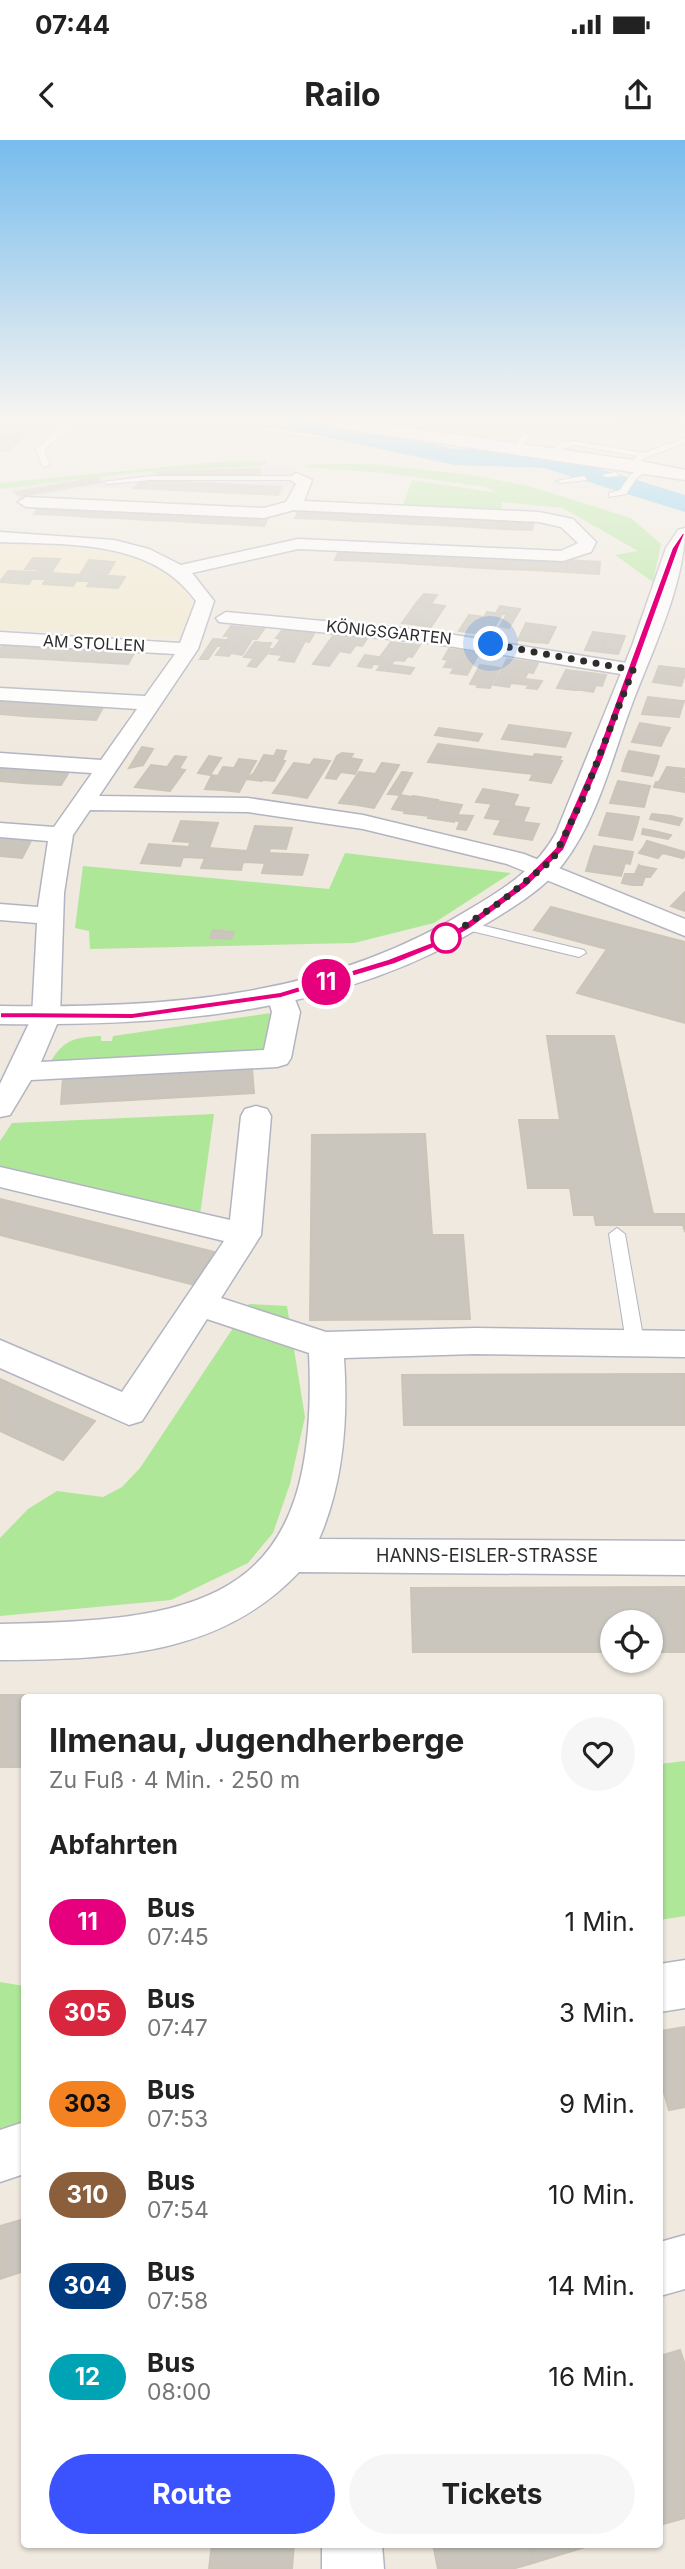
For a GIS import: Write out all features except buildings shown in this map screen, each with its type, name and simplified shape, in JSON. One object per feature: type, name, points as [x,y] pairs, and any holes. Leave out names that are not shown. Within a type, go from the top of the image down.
[{"type":"street","points":[[181,570],[298,544],[563,556],[584,548],[587,542],[576,532]]},
{"type":"street","points":[[0,537],[120,547],[157,558],[181,570],[199,589],[205,601],[202,618],[188,649],[61,835],[50,916],[46,1017],[22,1072],[0,1108]]},
{"type":"street","points":[[0,1015],[132,1016],[281,995],[336,972],[392,962],[440,942],[468,926],[541,871],[559,850],[583,798],[683,541]]},
{"type":"street","name":"KÖNIGSGARTEN","points":[[226,618],[293,622],[491,644],[633,670]]},
{"type":"street","name":"AM STOLLEN","points":[[0,638],[188,649]]},
{"type":"street","points":[[0,694],[149,703]]},
{"type":"street","points":[[0,760],[107,767]]},
{"type":"street","points":[[83,803],[248,805],[362,822],[515,859],[685,928]]},
{"type":"street","points":[[0,830],[61,835]]},
{"type":"street","points":[[0,912],[50,916]]},
{"type":"street","points":[[22,1072],[277,1058],[286,1012],[281,995]]},
{"type":"street","points":[[0,1353],[129,1411],[245,1236],[256,1116]]},
{"type":"street","points":[[0,1177],[245,1236]]},
{"type":"street","points":[[199,1304],[326,1345],[475,1341],[685,1343]]},
{"type":"street","points":[[0,1642],[54,1641],[143,1633],[193,1623],[250,1596],[290,1555],[320,1477],[328,1416],[326,1345]]},
{"type":"street","name":"HANNS-EISLER-STRASSE","points":[[290,1555],[685,1558]]},
{"type":"street","points":[[663,1988],[685,1984]]},
{"type":"street","points":[[0,2155],[21,2149]]},
{"type":"street","points":[[663,2268],[685,2262]]},
{"type":"street","points":[[352,2548],[353,2569]]},
{"type":"lane","points":[[468,926],[579,953]]},
{"type":"lane","points":[[617,1234],[635,1342]]},
{"type":"shaded area","points":[[7,542],[114,551],[150,561],[175,574],[188,591],[192,609],[179,638],[0,629],[0,551]]},
{"type":"green space","points":[[605,532],[648,532],[661,544],[653,582],[615,555],[638,551]]},
{"type":"green space","points":[[345,853],[511,873],[434,923],[354,943],[90,949],[89,931],[75,928],[83,866],[329,889]]},
{"type":"green space","points":[[278,1013],[267,1052],[49,1065],[64,1045],[83,1037],[101,1036],[101,1041],[112,1041],[113,1036]]},
{"type":"green space","points":[[214,1114],[199,1222],[0,1174],[0,1141],[12,1123]]},
{"type":"green space","points":[[249,1304],[287,1306],[305,1417],[290,1484],[273,1533],[248,1563],[171,1600],[0,1616],[0,1538],[28,1509],[57,1491],[103,1497],[122,1487],[140,1468]]},
{"type":"green space","points":[[685,1761],[685,1916],[663,1920],[663,1764]]},
{"type":"green space","points":[[0,1982],[21,1986],[21,2129],[0,2136]]},
{"type":"bus line","name":"11","points":[[0,1015],[80,1018],[132,1016],[281,995],[392,962],[440,942],[468,926],[541,871],[559,850],[599,760],[676,548],[685,534]]},
{"type":"route","points":[[446,938],[440,942],[468,926],[553,859],[583,798],[633,670],[491,644]]}]
